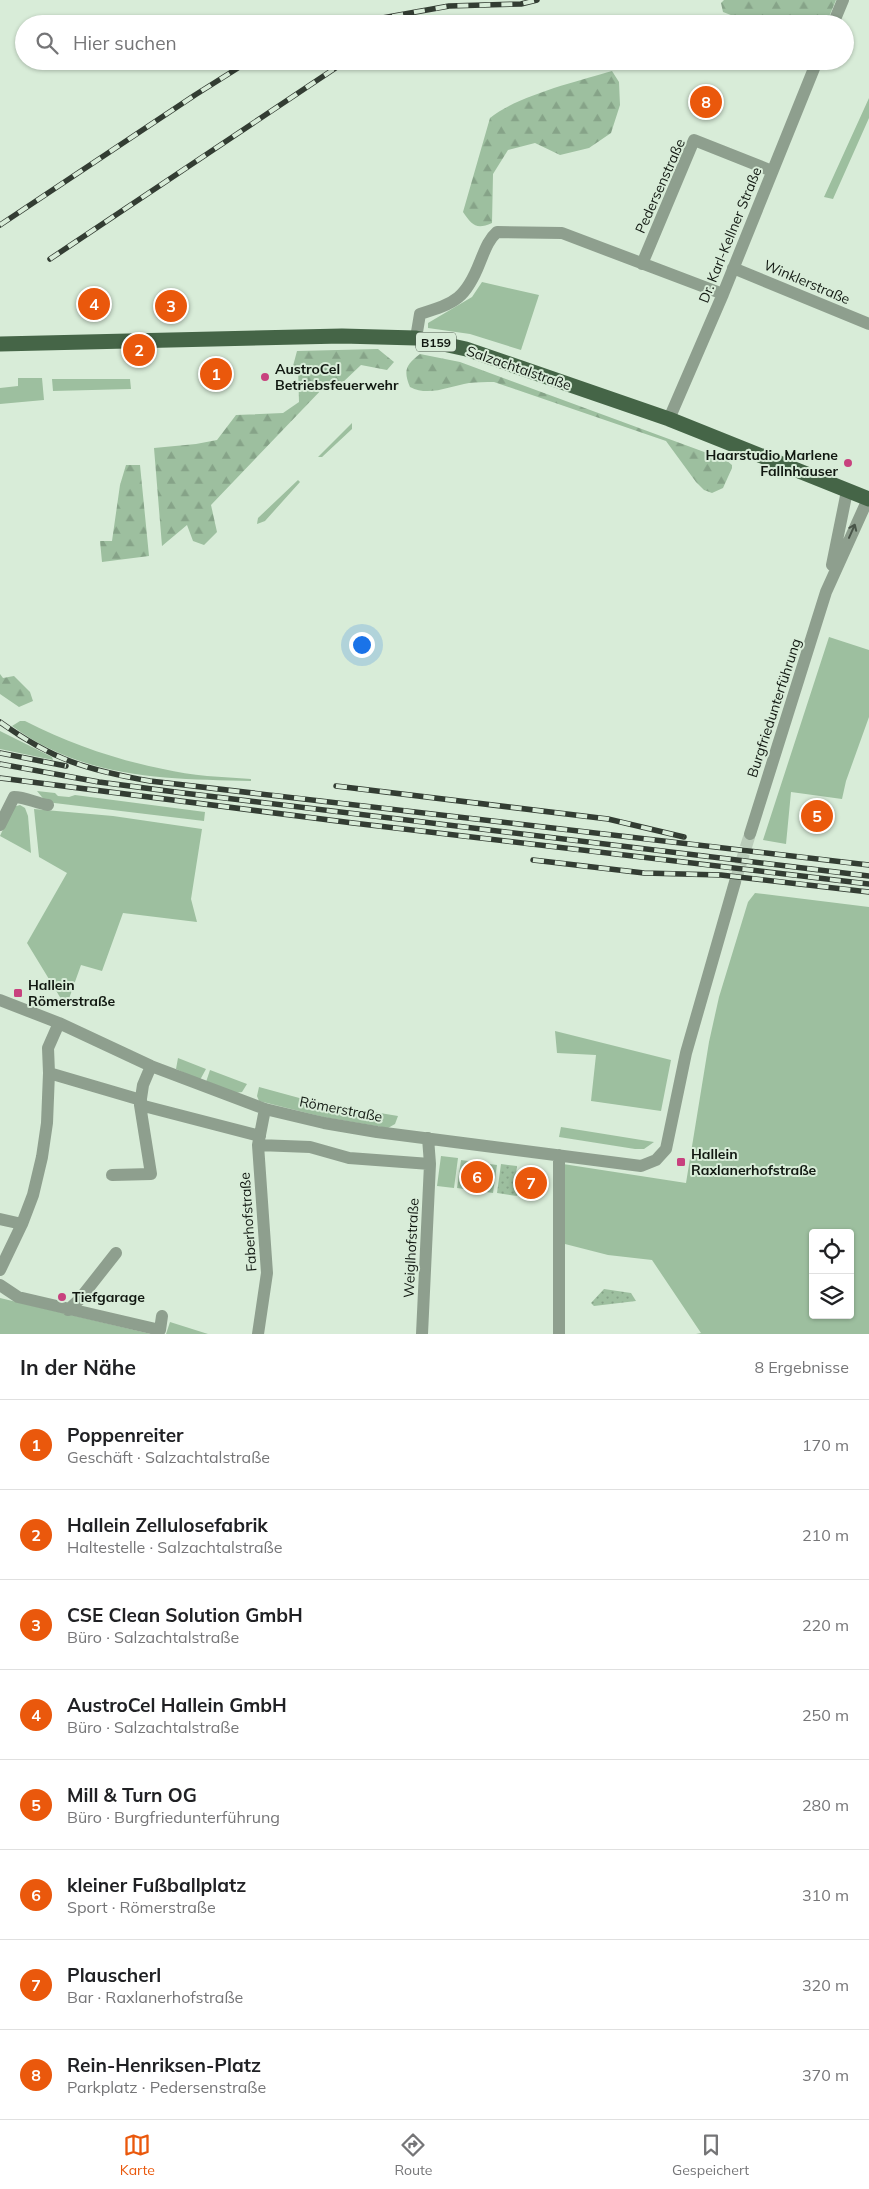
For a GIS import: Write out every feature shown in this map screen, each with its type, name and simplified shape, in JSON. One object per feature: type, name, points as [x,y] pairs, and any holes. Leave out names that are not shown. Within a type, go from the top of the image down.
[{"type":"main road","name":"Salzachtalstraße","points":[[0,344],[342,336],[416,338],[466,349],[668,419],[869,499]]},
{"type":"street","points":[[837,15],[843,0]]},
{"type":"street","name":"Dr. Karl-Kellner Straße","points":[[668,419],[734,268],[813,70]]},
{"type":"street","name":"Pedersenstraße","points":[[642,264],[694,140],[772,171]]},
{"type":"street","points":[[416,338],[420,314],[442,307],[463,295],[473,281],[489,239],[497,232],[562,233],[723,294]]},
{"type":"street","name":"Winklerstraße","points":[[734,268],[869,324]]},
{"type":"street","name":"Burgfriedunterführung","points":[[750,834],[826,592],[846,491]]},
{"type":"street","name":"Burgfriedunterführung","points":[[826,592],[869,499]]},
{"type":"street","points":[[0,825],[14,797],[23,797],[31,802],[48,805]]},
{"type":"street","name":"Römerstraße","points":[[0,1000],[59,1023],[151,1066],[265,1109],[324,1123],[641,1166],[656,1160],[666,1149],[686,1053],[734,882]]},
{"type":"street","points":[[0,1270],[22,1224],[33,1195],[42,1157],[47,1123],[50,1073],[48,1048],[59,1023]]},
{"type":"street","points":[[112,1175],[151,1174],[141,1103],[143,1085],[151,1066]]},
{"type":"street","points":[[50,1073],[259,1140],[310,1147],[349,1158],[430,1164]]},
{"type":"street","name":"Faberhofstraße","points":[[254,1334],[267,1273],[259,1140],[265,1109]]},
{"type":"street","name":"Weiglhofstraße","points":[[422,1334],[430,1164],[428,1138]]},
{"type":"street","points":[[559,1155],[559,1334]]},
{"type":"street","points":[[0,1219],[22,1224]]},
{"type":"street","points":[[68,1310],[79,1300],[116,1253]]},
{"type":"street","points":[[0,1285],[18,1298],[160,1330],[162,1316]]},
{"type":"green space","points":[[724,0],[836,0],[830,15],[731,15],[723,12],[721,3]]},
{"type":"green space","points":[[612,71],[619,82],[620,105],[611,133],[589,148],[560,155],[535,143],[508,150],[493,174],[492,223],[478,226],[472,223],[463,212],[490,118],[502,110],[532,96]]},
{"type":"green space","points":[[869,98],[869,118],[833,199],[824,197]]},
{"type":"green space","points":[[482,282],[539,295],[521,350],[470,334],[428,328],[428,323],[472,297]]},
{"type":"green space","points":[[378,349],[394,362],[387,370],[361,365],[341,384],[325,386],[211,505],[217,532],[204,545],[193,541],[187,525],[162,546],[154,448],[217,440],[236,415],[283,413],[299,402],[298,367],[293,366],[297,351]]},
{"type":"green space","points":[[420,354],[460,362],[726,460],[732,465],[732,468],[723,488],[712,493],[704,490],[696,482],[666,441],[494,382],[469,383],[432,391],[417,390],[410,387],[406,372],[412,361]]},
{"type":"green space","points":[[18,378],[42,378],[44,400],[0,404],[0,388],[18,386]]},
{"type":"green space","points":[[52,379],[130,379],[131,389],[53,391]]},
{"type":"green space","points":[[352,423],[352,429],[322,457],[318,457]]},
{"type":"green space","points":[[126,465],[140,465],[149,556],[102,562],[100,541],[112,541],[120,485]]},
{"type":"green space","points":[[298,480],[300,482],[265,521],[257,524],[258,518]]},
{"type":"green space","points":[[829,637],[869,650],[869,717],[846,781],[842,799],[791,792],[786,844],[763,840]]},
{"type":"green space","points":[[0,674],[3,678],[14,676],[30,692],[33,701],[19,707],[0,694]]},
{"type":"green space","points":[[20,721],[25,721],[92,750],[127,761],[185,773],[251,779],[251,781],[157,777],[97,766],[68,757],[39,743],[12,726]]},
{"type":"green space","points":[[0,731],[52,757],[53,760],[0,749]]},
{"type":"green space","points":[[37,791],[55,793],[58,796],[69,797],[75,795],[205,812],[204,821],[46,802]]},
{"type":"green space","points":[[20,805],[25,808],[28,816],[31,853],[0,836],[13,807]]},
{"type":"green space","points":[[34,809],[113,816],[202,829],[191,899],[197,922],[123,913],[102,971],[81,965],[66,1007],[27,943],[67,873],[39,857]]},
{"type":"green space","points":[[755,893],[869,907],[869,1334],[696,1334],[701,1333],[652,1260],[608,1255],[565,1244],[563,1164],[686,1183],[709,1042],[719,997],[748,902]]},
{"type":"green space","points":[[555,1031],[671,1060],[661,1111],[591,1101],[596,1055],[557,1053]]},
{"type":"green space","points":[[178,1058],[206,1069],[200,1080],[176,1069]]},
{"type":"green space","points":[[210,1070],[247,1084],[242,1092],[235,1093],[206,1082]]},
{"type":"green space","points":[[259,1087],[314,1102],[398,1116],[395,1124],[388,1128],[323,1117],[259,1101],[257,1096]]},
{"type":"green space","points":[[561,1127],[654,1142],[644,1149],[635,1149],[559,1137]]},
{"type":"green space","points":[[441,1156],[458,1158],[454,1188],[437,1186]]},
{"type":"green space","points":[[461,1160],[497,1165],[493,1193],[457,1188]]},
{"type":"green space","points":[[501,1164],[517,1166],[516,1174],[519,1174],[517,1196],[497,1193]]},
{"type":"green space","points":[[604,1289],[631,1293],[636,1301],[594,1306],[591,1303]]},
{"type":"green space","points":[[0,1298],[151,1334],[0,1334]]},
{"type":"green space","points":[[170,1322],[208,1334],[166,1334]]},
{"type":"tunnel","points":[[735,882],[750,834]]},
{"type":"railway","points":[[399,15],[449,6],[521,4],[537,0]]},
{"type":"railway","points":[[0,225],[235,70]]},
{"type":"railway","points":[[50,259],[333,70]]},
{"type":"railway","points":[[0,722],[37,746],[71,762],[89,768],[150,781],[869,865]]},
{"type":"railway","points":[[0,753],[66,766]]},
{"type":"railway","points":[[0,764],[99,782],[183,793],[869,876]]},
{"type":"railway","points":[[0,778],[353,823],[869,884]]},
{"type":"railway","points":[[336,786],[608,819],[684,837]]},
{"type":"railway","points":[[533,860],[644,873],[721,875],[869,892]]},
{"type":"place","name":"Rein-Henriksen-Platz","points":[[706,102]]},
{"type":"place","name":"AustroCel Hallein GmbH","points":[[94,304]]},
{"type":"place","name":"CSE Clean Solution GmbH","points":[[171,306]]},
{"type":"place","name":"Hallein Zellulosefabrik","points":[[139,350]]},
{"type":"place","name":"Poppenreiter","points":[[216,374]]},
{"type":"place","name":"AustroCel Betriebsfeuerwehr","points":[[265,377]]},
{"type":"place","name":"Haarstudio Marlene Fallnhauser","points":[[848,463]]},
{"type":"place","name":"Mill & Turn OG","points":[[817,816]]},
{"type":"place","name":"Hallein Römerstraße","points":[[18,993]]},
{"type":"place","name":"Hallein Raxlanerhofstraße","points":[[681,1162]]},
{"type":"place","name":"kleiner Fußballplatz","points":[[477,1177]]},
{"type":"place","name":"Plauscherl","points":[[531,1183]]},
{"type":"place","name":"Tiefgarage","points":[[62,1297]]}]
